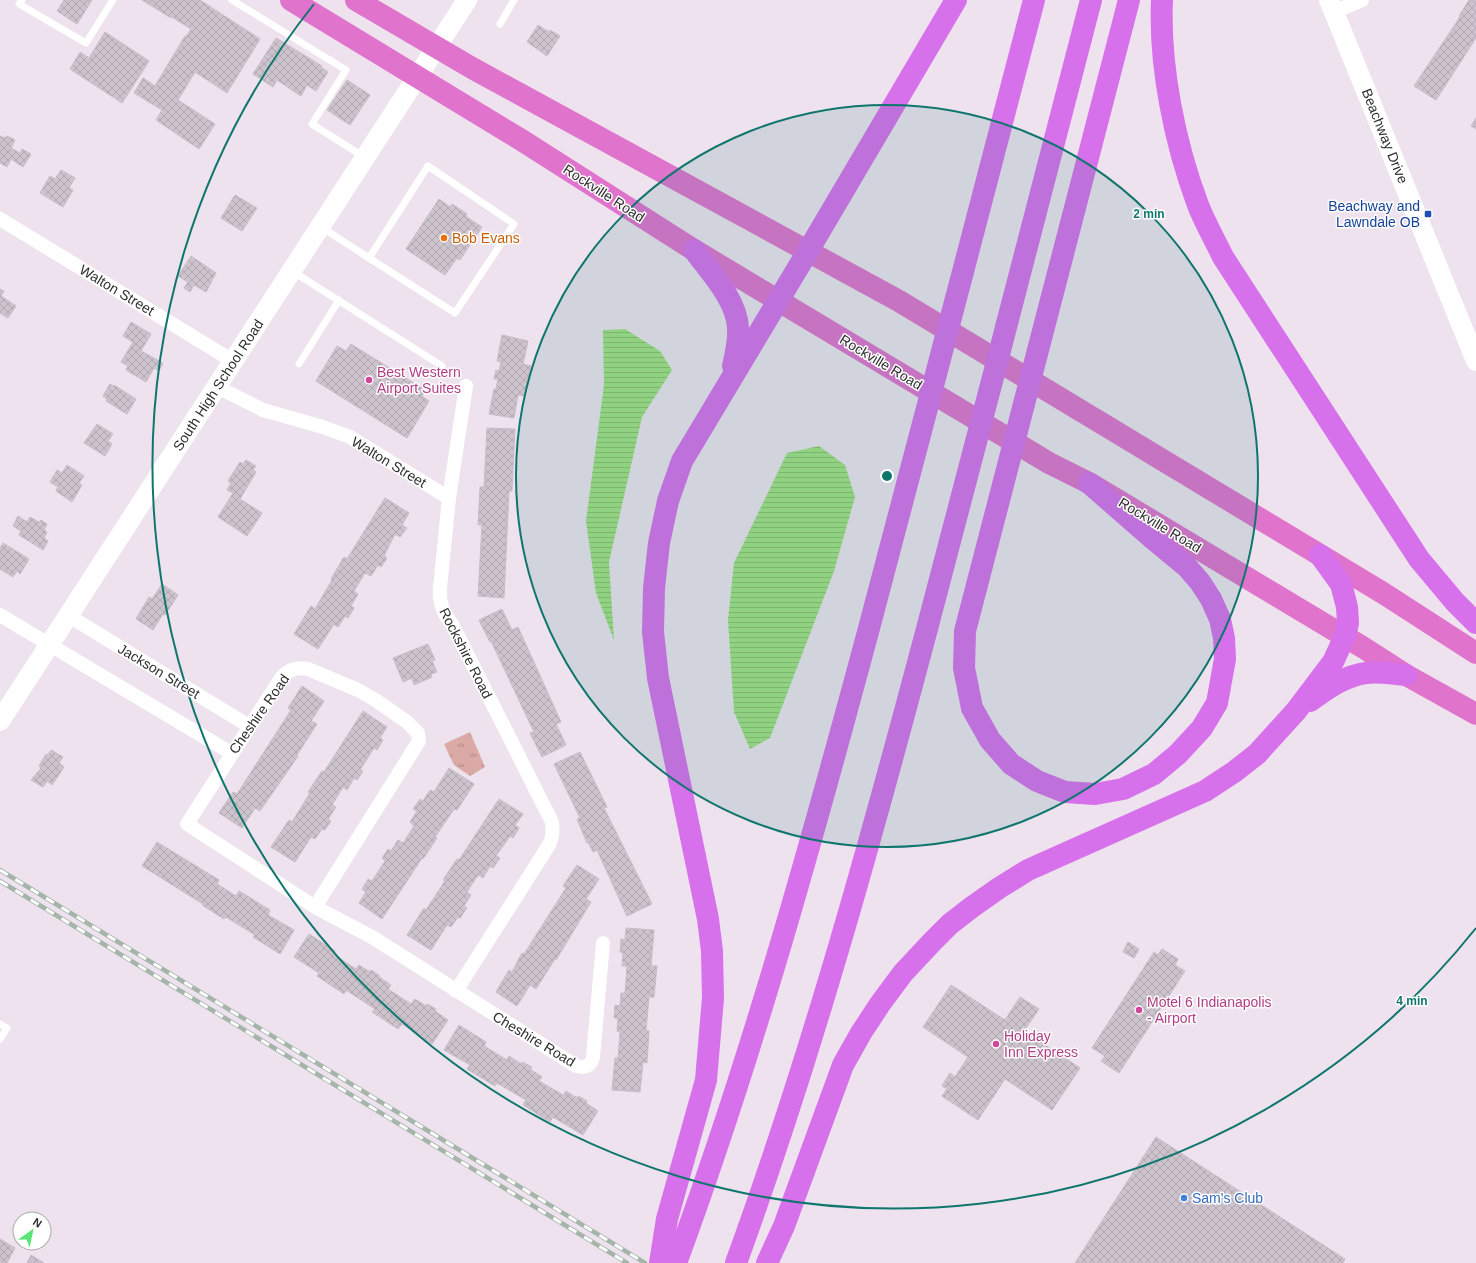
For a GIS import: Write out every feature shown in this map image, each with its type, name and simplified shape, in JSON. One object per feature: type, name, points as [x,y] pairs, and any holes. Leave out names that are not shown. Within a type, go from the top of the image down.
[{"type":"highway","points":[[660,1263],[667,1219],[706,1080],[713,998],[712,958],[708,919],[658,678],[653,632],[654,588],[659,543],[668,501],[682,461],[956,0]]},
{"type":"highway","points":[[676,1263],[743,1066],[807,855],[938,368],[1034,0]]},
{"type":"highway","points":[[737,1261],[786,1117],[855,891],[888,775],[1091,0]]},
{"type":"highway","points":[[1089,483],[1187,567],[1200,582],[1211,599],[1220,618],[1224,638],[1225,659],[1217,703],[1202,728],[1178,754],[1154,774],[1123,789],[1095,794],[1065,792],[1036,781],[1011,764],[990,740],[972,708],[964,668],[965,630],[1129,0]]},
{"type":"highway","points":[[1162,0],[1161,15],[1165,63],[1172,112],[1184,163],[1198,206],[1223,258],[1419,559],[1455,602],[1476,623]]},
{"type":"highway","points":[[694,250],[728,297],[736,315],[738,340],[729,382]]},
{"type":"highway","points":[[767,1263],[784,1226],[843,1065],[880,1004],[903,973],[932,942],[972,907],[1028,870],[1205,791],[1234,772],[1257,754],[1296,711],[1333,662],[1345,636],[1348,623],[1347,607],[1341,584],[1320,555]]},
{"type":"highway","points":[[1296,711],[1342,680],[1355,676],[1375,673],[1406,675]]},
{"type":"main road","name":"Rockville Road","points":[[291,0],[523,140],[694,250],[1049,463],[1089,483],[1345,636],[1406,675],[1476,714]]},
{"type":"main road","points":[[365,2],[436,48],[899,301],[1383,593],[1476,653]]},
{"type":"street","name":"South High School Road","points":[[0,721],[467,0]]},
{"type":"street","points":[[1332,6],[1362,0]]},
{"type":"street","name":"Beachway Drive","points":[[1332,6],[1476,361]]},
{"type":"street","name":"Walton Street","points":[[0,219],[233,361]]},
{"type":"street","name":"Rockshire Road","points":[[456,991],[549,845],[553,835],[552,822],[452,624],[443,610],[440,597],[449,498],[466,386]]},
{"type":"street","name":"Walton Street","points":[[217,387],[263,410],[324,427],[350,437],[449,498]]},
{"type":"street","points":[[0,615],[232,753]]},
{"type":"street","name":"Jackson Street","points":[[68,616],[249,726]]},
{"type":"street","name":"Cheshire Road","points":[[314,907],[419,741],[418,733],[399,716],[358,690],[308,669],[302,668],[292,669],[282,676],[187,824],[314,907],[372,937],[576,1066],[586,1067],[591,1063],[594,1057],[602,943]]},
{"type":"lane","points":[[22,0],[19,4],[86,43],[113,0]]},
{"type":"lane","points":[[232,0],[346,70],[312,124],[366,158]]},
{"type":"lane","points":[[500,24],[514,0]]},
{"type":"lane","points":[[320,227],[455,313],[514,224],[428,166],[369,258]]},
{"type":"lane","points":[[292,270],[442,366]]},
{"type":"lane","points":[[299,364],[339,300]]},
{"type":"lane","points":[[0,1024],[7,1028],[0,1039]]},
{"type":"green space","points":[[470,732],[485,767],[470,776],[454,765],[444,744]]},
{"type":"shaded area","points":[[625,329],[660,351],[672,370],[642,417],[609,562],[614,640],[596,593],[586,521],[604,385],[603,330]]},
{"type":"shaded area","points":[[819,446],[845,465],[855,497],[834,571],[770,738],[750,749],[734,712],[728,620],[734,563],[787,453]]},
{"type":"building","points":[[64,0],[92,0],[77,24],[57,11]]},
{"type":"building","points":[[142,0],[200,0],[260,39],[227,93],[195,72],[178,100],[215,124],[199,149],[156,120],[162,110],[134,93],[143,78],[155,86],[185,36],[186,37],[191,29]]},
{"type":"building","points":[[1469,0],[1476,0],[1476,38],[1436,100],[1414,86],[1460,17],[1459,16]]},
{"type":"building","points":[[538,25],[549,32],[550,30],[560,36],[547,56],[527,42]]},
{"type":"building","points":[[105,32],[149,61],[122,103],[70,69],[80,52],[89,58]]},
{"type":"building","points":[[276,38],[322,66],[321,67],[328,72],[316,91],[307,85],[301,96],[277,80],[273,87],[253,74]]},
{"type":"building","points":[[347,80],[370,95],[350,125],[327,110]]},
{"type":"building","points":[[1476,118],[1476,129],[1471,126]]},
{"type":"building","points":[[0,136],[5,138],[7,136],[15,140],[11,148],[20,153],[22,149],[31,154],[23,167],[11,159],[7,167],[0,163]]},
{"type":"building","points":[[61,170],[75,178],[69,188],[73,190],[63,207],[40,193],[50,176],[55,179]]},
{"type":"building","points":[[235,195],[257,208],[242,231],[221,218]]},
{"type":"building","name":"Bob Evans","points":[[439,199],[450,207],[452,204],[467,214],[465,216],[482,227],[460,260],[457,258],[445,275],[406,249]]},
{"type":"building","points":[[191,256],[216,273],[206,292],[194,285],[190,292],[184,288],[188,282],[178,276]]},
{"type":"building","points":[[0,289],[4,291],[1,296],[16,306],[8,318],[0,313]]},
{"type":"building","points":[[131,322],[151,334],[141,351],[163,363],[159,371],[154,368],[146,382],[126,370],[128,366],[121,362],[133,342],[123,336]]},
{"type":"building","points":[[502,335],[528,341],[523,364],[531,366],[525,396],[518,395],[514,418],[489,414],[494,389],[496,389],[498,379],[494,379],[496,370],[499,371],[501,362],[497,361]]},
{"type":"building","name":"Best Western Airport Suites","points":[[351,344],[425,390],[422,396],[429,401],[407,438],[316,381],[337,346],[346,351]]},
{"type":"building","points":[[110,384],[136,399],[127,414],[106,401],[107,399],[103,396]]},
{"type":"building","points":[[97,424],[113,434],[108,441],[112,444],[105,456],[84,443]]},
{"type":"building","points":[[487,428],[515,429],[512,491],[509,491],[504,598],[478,596],[482,525],[478,525],[480,487],[484,487]]},
{"type":"building","points":[[246,460],[256,466],[253,470],[256,472],[240,499],[262,513],[247,536],[218,517],[233,493],[227,490],[231,483],[228,481],[240,462],[243,464]]},
{"type":"building","points":[[67,465],[84,476],[79,483],[82,485],[72,502],[56,491],[58,487],[50,482],[57,470],[62,473]]},
{"type":"building","points":[[385,498],[409,513],[402,525],[407,528],[400,537],[395,534],[384,556],[387,558],[381,567],[378,565],[371,576],[365,573],[354,591],[358,594],[351,606],[354,608],[348,618],[345,616],[338,627],[334,624],[318,649],[294,634],[311,606],[315,609],[344,557],[347,559]]},
{"type":"building","points":[[18,516],[27,522],[30,517],[39,522],[41,520],[47,524],[44,530],[47,532],[44,538],[48,541],[43,550],[19,535],[21,531],[13,526]]},
{"type":"building","points":[[3,543],[29,559],[20,574],[17,571],[13,577],[0,569],[0,548]]},
{"type":"building","points":[[162,584],[178,595],[153,630],[136,619],[149,597],[152,599]]},
{"type":"building","points":[[502,609],[512,630],[518,627],[561,722],[556,724],[566,745],[542,757],[530,733],[534,732],[491,641],[490,642],[479,620]]},
{"type":"building","points":[[428,644],[435,660],[432,661],[437,672],[431,674],[432,677],[414,685],[412,678],[403,682],[393,658]]},
{"type":"building","points":[[302,686],[324,701],[311,721],[317,724],[297,755],[298,756],[260,811],[255,808],[242,828],[219,813],[233,792],[237,794],[291,710],[288,708]]},
{"type":"building","points":[[363,711],[387,727],[380,738],[383,740],[377,750],[374,748],[360,770],[363,771],[357,780],[354,778],[347,790],[343,787],[332,805],[336,807],[328,819],[331,821],[325,830],[322,829],[315,839],[311,837],[295,862],[271,847],[289,820],[292,822],[310,793],[308,792],[322,771],[324,772]]},
{"type":"building","points":[[51,750],[63,757],[59,763],[64,767],[52,785],[47,781],[43,787],[31,780],[41,768],[39,766],[46,754],[48,755]]},
{"type":"building","points":[[580,752],[607,807],[604,808],[652,904],[627,916],[597,850],[593,852],[588,842],[587,843],[577,819],[580,818],[554,764]]},
{"type":"building","points":[[449,768],[474,784],[457,810],[454,809],[435,837],[437,838],[382,919],[359,903],[366,892],[362,889],[368,879],[372,881],[385,861],[382,858],[388,849],[391,851],[398,840],[403,843],[414,826],[410,822],[417,811],[413,809],[420,799],[423,801],[430,790],[434,792]]},
{"type":"building","points":[[499,799],[523,814],[515,825],[519,828],[513,838],[510,836],[496,856],[500,858],[493,868],[490,866],[483,878],[478,875],[467,892],[471,895],[464,906],[467,908],[451,927],[447,925],[431,950],[407,935],[424,908],[426,910],[445,881],[443,880],[457,859],[459,860]]},
{"type":"building","points":[[157,842],[219,880],[217,884],[236,896],[239,891],[270,910],[268,915],[294,930],[280,954],[253,937],[255,935],[226,917],[224,919],[142,866]]},
{"type":"building","points":[[577,865],[599,879],[586,899],[591,902],[556,960],[555,959],[536,989],[530,985],[517,1006],[496,992],[509,970],[512,972],[522,953],[524,954],[566,888],[563,886]]},
{"type":"building","points":[[626,928],[654,930],[651,966],[657,966],[654,997],[649,997],[646,1031],[649,1031],[647,1063],[643,1062],[640,1092],[612,1090],[615,1058],[618,1058],[620,1032],[617,1031],[618,1018],[614,1018],[615,1005],[620,1006],[621,993],[625,993],[627,966],[622,966],[623,953],[620,952],[621,939],[625,940]]},
{"type":"building","points":[[309,934],[335,951],[333,954],[356,969],[359,965],[380,976],[379,977],[391,985],[388,989],[411,1004],[415,999],[426,1006],[427,1004],[436,1009],[435,1011],[448,1020],[432,1044],[402,1024],[398,1029],[372,1012],[375,1009],[346,990],[344,994],[317,976],[319,973],[294,957]]},
{"type":"building","points":[[1128,942],[1139,949],[1134,958],[1123,952]]},
{"type":"building","name":"Motel 6 Indianapolis - Airport","points":[[1162,949],[1178,959],[1175,965],[1185,971],[1119,1073],[1101,1061],[1105,1056],[1092,1048],[1154,952],[1158,955]]},
{"type":"building","name":"Holiday Inn Express","points":[[951,985],[1005,1020],[1020,997],[1039,1009],[1024,1031],[1080,1068],[1052,1110],[1005,1079],[978,1120],[942,1096],[947,1089],[942,1086],[950,1073],[955,1077],[968,1057],[923,1027]]},
{"type":"building","points":[[459,1025],[486,1042],[484,1046],[507,1060],[509,1056],[521,1064],[522,1062],[532,1067],[530,1069],[542,1077],[539,1081],[563,1095],[566,1091],[577,1098],[578,1096],[587,1101],[586,1103],[598,1111],[583,1135],[553,1117],[550,1122],[523,1105],[526,1100],[497,1083],[495,1086],[467,1069],[470,1065],[444,1050]]},
{"type":"building","name":"Sam's Club","points":[[1156,1137],[1345,1259],[1343,1263],[1075,1263]]},
{"type":"building","points":[[0,1239],[12,1246],[12,1251],[13,1251],[7,1263],[0,1262]]},
{"type":"building","points":[[31,1255],[44,1263],[27,1263]]},
{"type":"railway","points":[[0,870],[645,1263]]},
{"type":"railway","points":[[0,881],[627,1263]]},
{"type":"place","name":"Beachway and Lawndale OB","points":[[1428,214]]},
{"type":"place","name":"Bob Evans","points":[[444,238]]},
{"type":"place","name":"Best Western Airport Suites","points":[[369,380]]},
{"type":"place","name":"Motel 6 Indianapolis - Airport","points":[[1139,1010]]},
{"type":"place","name":"Holiday Inn Express","points":[[996,1044]]},
{"type":"place","name":"Sam's Club","points":[[1184,1198]]}]
